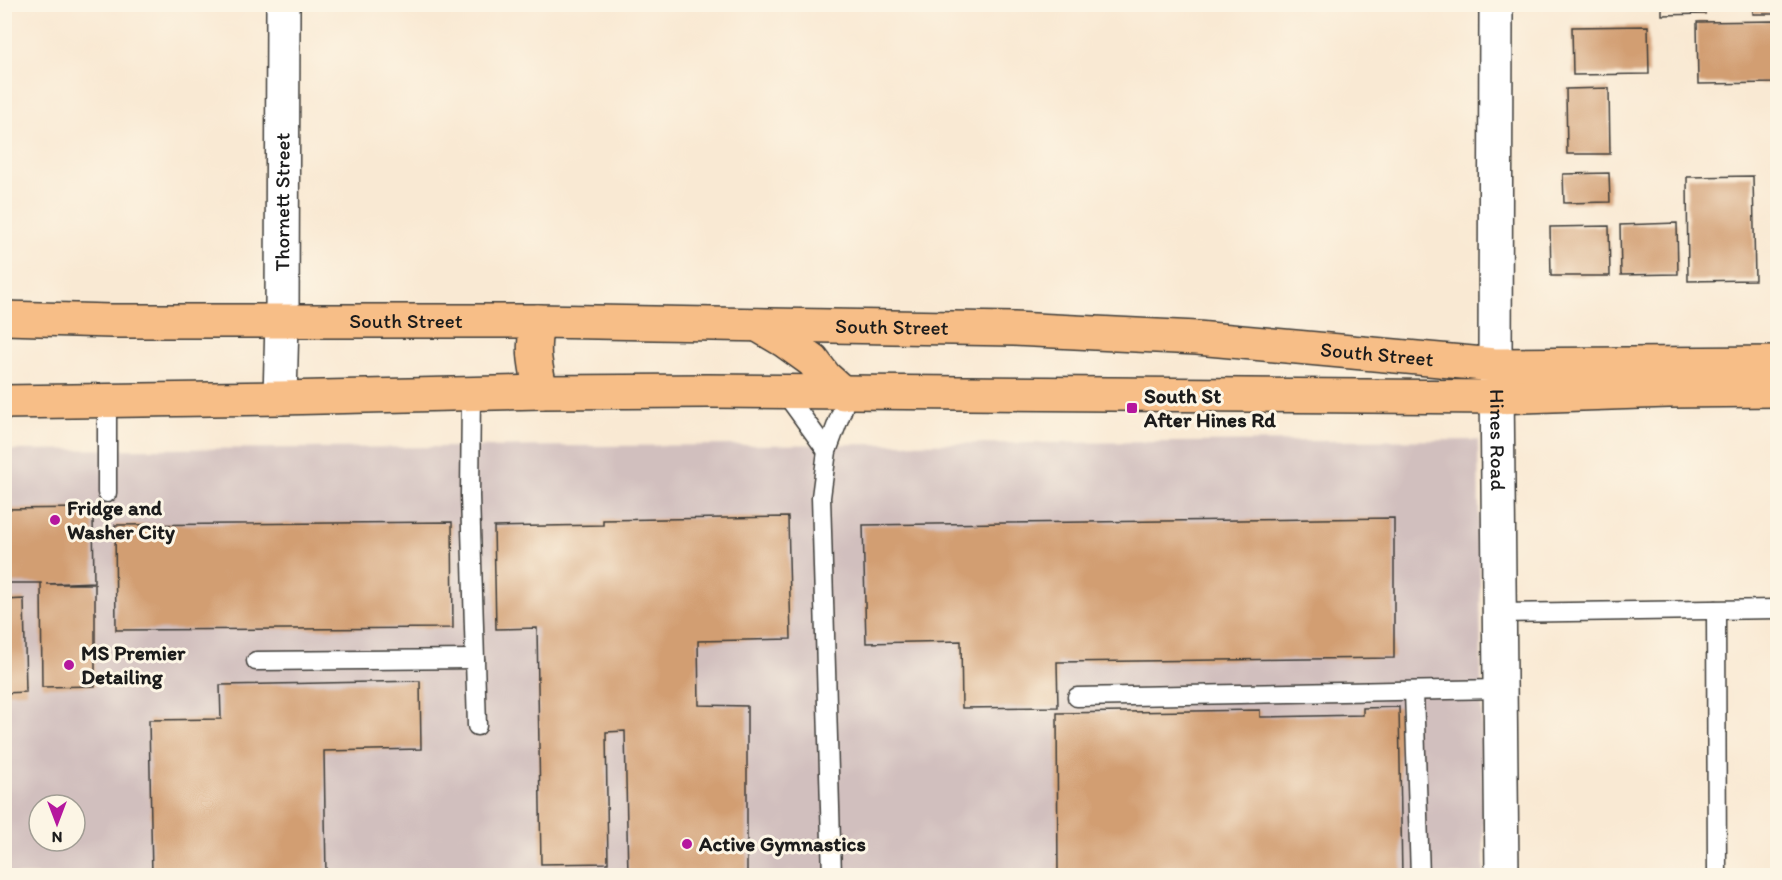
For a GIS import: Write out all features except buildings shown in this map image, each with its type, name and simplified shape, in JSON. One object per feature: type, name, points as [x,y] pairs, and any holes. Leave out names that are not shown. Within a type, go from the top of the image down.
[{"type":"main road","name":"South Street","points":[[4,318],[111,321],[538,321],[1014,329],[1197,338],[1496,381],[1669,391],[1778,390]]},
{"type":"main road","points":[[538,321],[534,340],[534,360],[541,392]]},
{"type":"main road","points":[[758,325],[786,341],[813,361],[825,377],[843,393]]},
{"type":"main road","name":"South Street","points":[[4,402],[541,392],[843,393],[1496,381],[1778,363]]},
{"type":"street","name":"Thornett Street","points":[[280,398],[284,4]]},
{"type":"street","name":"Hines Road","points":[[1496,4],[1496,381],[1502,876]]},
{"type":"lane","points":[[471,393],[470,495],[477,726]]},
{"type":"lane","points":[[785,393],[827,451]]},
{"type":"lane","points":[[832,876],[821,497],[827,451],[843,408],[843,393]]},
{"type":"lane","points":[[107,401],[107,493]]},
{"type":"lane","points":[[1498,613],[1778,609]]},
{"type":"lane","points":[[1716,610],[1717,876]]},
{"type":"lane","points":[[256,661],[475,659]]},
{"type":"lane","points":[[1077,697],[1500,688]]},
{"type":"lane","points":[[1414,690],[1420,876]]},
{"type":"shaded area","points":[[1478,440],[1484,875],[5,875],[4,450]]},
{"type":"place","name":"South St After Hines Rd","points":[[1132,408]]},
{"type":"place","name":"Fridge and Washer City","points":[[55,520]]},
{"type":"place","name":"MS Premier Detailing","points":[[69,665]]},
{"type":"place","name":"Active Gymnastics","points":[[687,844]]}]
